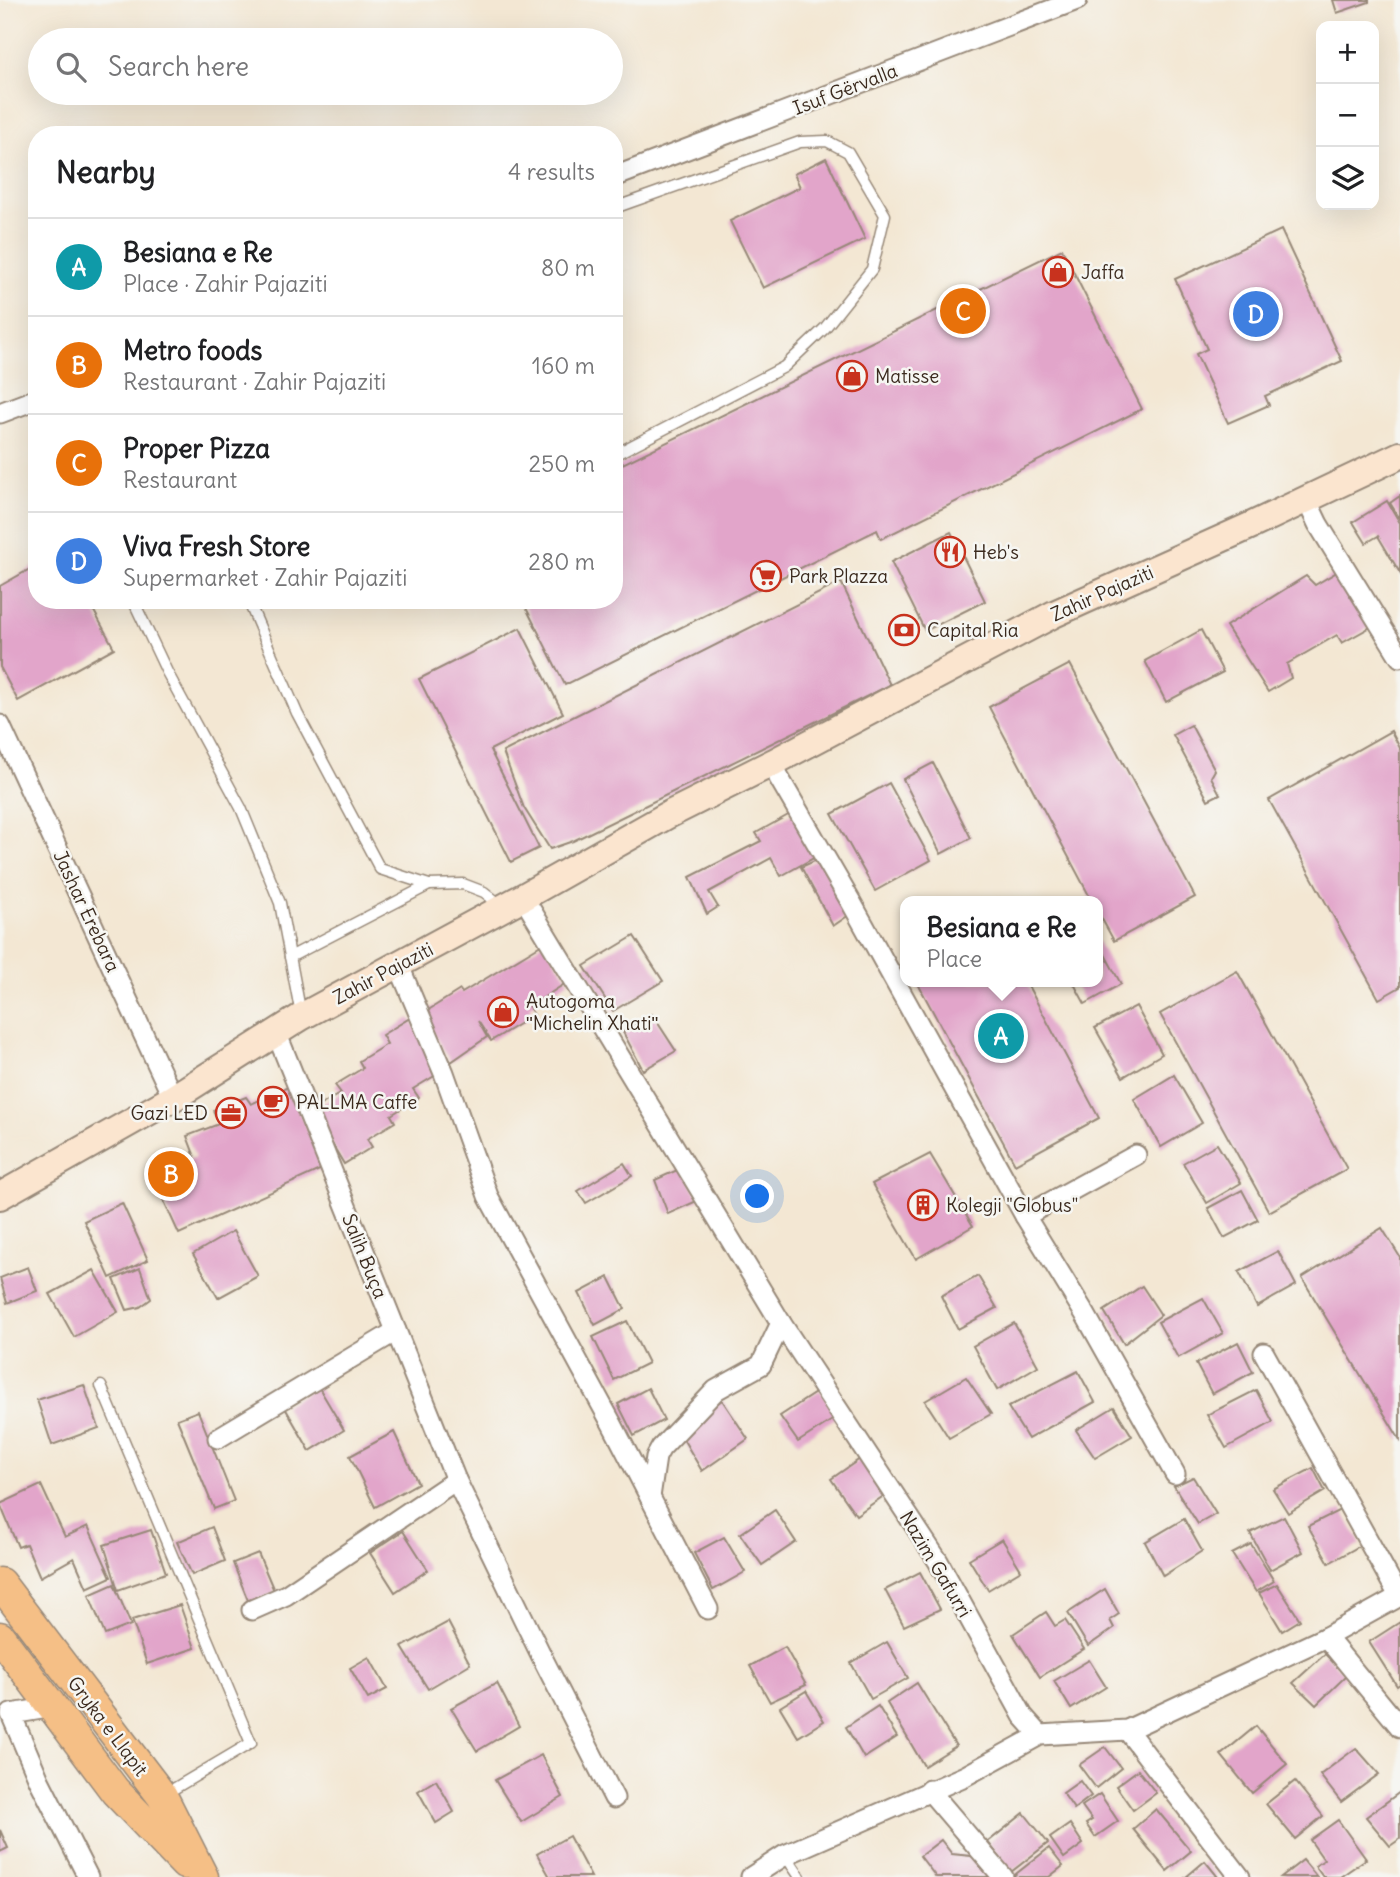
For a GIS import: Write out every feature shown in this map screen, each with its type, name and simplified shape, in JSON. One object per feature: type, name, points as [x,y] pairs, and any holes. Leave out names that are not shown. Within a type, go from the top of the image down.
[{"type":"main road","name":"Zahir Pajaziti","points":[[0,1196],[173,1098],[301,1017],[399,966],[668,815],[1054,614],[1400,455]]},
{"type":"main road","name":"Gryka e Llapit","points":[[0,1583],[162,1796],[200,1877]]},
{"type":"main road","name":"Gryka e Llapit","points":[[0,1637],[115,1791],[200,1877]]},
{"type":"street","name":"Isuf Gërvalla","points":[[623,174],[1076,0]]},
{"type":"street","points":[[0,413],[28,402]]},
{"type":"street","points":[[1306,499],[1318,524],[1400,657]]},
{"type":"street","name":"Jashar Erebara","points":[[0,725],[173,1098]]},
{"type":"street","points":[[774,762],[779,778],[852,902],[1025,1216],[1085,1314],[1175,1474]]},
{"type":"street","name":"Nazim Gafurri","points":[[514,902],[781,1323],[938,1561],[1023,1716],[1040,1735]]},
{"type":"street","points":[[399,966],[444,1073],[488,1196],[708,1609]]},
{"type":"street","name":"Salih Buça","points":[[276,1032],[457,1480],[611,1794]]},
{"type":"street","points":[[1025,1216],[1136,1155]]},
{"type":"street","points":[[650,1497],[656,1457],[661,1448],[716,1390],[761,1365],[781,1323]]},
{"type":"street","points":[[218,1438],[396,1331]]},
{"type":"street","points":[[751,1877],[785,1855],[965,1776],[1040,1735],[1127,1730],[1326,1637],[1399,1596],[1264,1353]]},
{"type":"street","points":[[252,1610],[286,1595],[457,1480]]},
{"type":"street","points":[[1326,1637],[1400,1727]]},
{"type":"street","name":"Gryka e Llapit","points":[[54,1707],[11,1714],[39,1780],[88,1877]]},
{"type":"street","points":[[1127,1730],[1241,1877]]},
{"type":"street","points":[[929,1790],[1003,1877]]},
{"type":"lane","points":[[623,205],[800,142],[827,141],[848,152],[885,215],[872,269],[825,328],[784,367],[623,450]]},
{"type":"lane","points":[[136,609],[167,672],[241,808],[280,903],[301,1017]]},
{"type":"lane","points":[[252,609],[297,713],[380,869],[429,885],[463,884],[514,902]]},
{"type":"lane","points":[[290,957],[429,885]]},
{"type":"lane","points":[[101,1386],[251,1744],[162,1796]]},
{"type":"lane","points":[[785,1855],[800,1877]]},
{"type":"building","points":[[1333,0],[1369,0],[1369,2],[1337,13]]},
{"type":"building","points":[[826,158],[865,239],[763,288],[730,221],[800,187],[794,174]]},
{"type":"building","points":[[1281,230],[1342,361],[1265,396],[1269,405],[1228,423],[1196,354],[1207,349],[1175,279]]},
{"type":"building","points":[[1062,249],[1142,409],[881,539],[877,530],[565,685],[527,609],[623,609],[623,464]]},
{"type":"building","points":[[1400,496],[1400,519],[1390,503]]},
{"type":"building","points":[[1387,501],[1400,523],[1400,573],[1378,536],[1366,543],[1353,522]]},
{"type":"building","points":[[951,532],[985,601],[925,631],[891,562]]},
{"type":"building","points":[[1342,569],[1374,625],[1342,643],[1337,635],[1287,664],[1291,678],[1268,692],[1226,626],[1306,576],[1315,585]]},
{"type":"building","points":[[28,570],[28,609],[93,609],[114,648],[18,701],[0,667],[0,586]]},
{"type":"building","points":[[841,582],[890,685],[573,841],[550,849],[524,808],[503,752]]},
{"type":"building","points":[[520,628],[563,713],[490,750],[539,848],[511,862],[419,679]]},
{"type":"building","points":[[1201,630],[1223,672],[1166,702],[1145,661]]},
{"type":"building","points":[[1070,664],[1195,897],[1114,941],[1103,921],[1103,896],[1089,896],[989,707]]},
{"type":"building","points":[[1191,725],[1215,770],[1211,777],[1220,794],[1208,800],[1173,735]]},
{"type":"building","points":[[1391,731],[1400,748],[1400,987],[1379,999],[1269,800]]},
{"type":"building","points":[[933,763],[971,838],[941,854],[903,779]]},
{"type":"building","points":[[889,783],[931,860],[875,891],[832,814]]},
{"type":"building","points":[[792,813],[817,856],[781,876],[771,858],[709,892],[718,907],[707,914],[690,877],[761,841],[756,833]]},
{"type":"building","points":[[819,859],[849,915],[833,926],[801,867]]},
{"type":"building","points":[[634,936],[663,981],[613,1011],[584,966]]},
{"type":"building","points":[[544,943],[569,981],[529,1007],[534,1015],[491,1041],[478,1021],[487,1037],[451,1062],[422,1014]]},
{"type":"building","points":[[1103,951],[1121,984],[1085,1004],[1076,987],[1103,987]]},
{"type":"building","points":[[1237,971],[1347,1169],[1269,1212],[1160,1014]]},
{"type":"building","points":[[920,987],[1029,987],[1099,1118],[1015,1164]]},
{"type":"building","points":[[1136,1006],[1162,1054],[1123,1077],[1095,1028]]},
{"type":"building","points":[[652,1014],[676,1051],[643,1070],[623,1032]]},
{"type":"building","points":[[410,1018],[441,1072],[413,1089],[419,1098],[391,1115],[395,1122],[367,1139],[372,1147],[344,1164],[312,1110],[341,1093],[335,1085],[363,1068],[359,1061],[387,1044],[382,1035]]},
{"type":"building","points":[[1174,1075],[1202,1123],[1161,1147],[1134,1099]]},
{"type":"building","points":[[288,1087],[324,1168],[179,1234],[153,1177],[195,1157],[187,1136],[219,1124],[213,1110],[246,1097],[251,1104]]},
{"type":"building","points":[[1217,1144],[1241,1183],[1207,1203],[1183,1163]]},
{"type":"building","name":"Kolegji \"Globus\"","points":[[930,1154],[973,1226],[916,1259],[872,1184]]},
{"type":"building","points":[[624,1163],[632,1176],[586,1203],[578,1191]]},
{"type":"building","points":[[684,1167],[699,1200],[668,1214],[655,1180]]},
{"type":"building","points":[[1242,1190],[1258,1220],[1224,1238],[1208,1208]]},
{"type":"building","points":[[122,1203],[148,1260],[110,1278],[84,1221]]},
{"type":"building","points":[[1382,1228],[1400,1257],[1400,1440],[1302,1278]]},
{"type":"building","points":[[233,1231],[258,1276],[218,1298],[193,1254]]},
{"type":"building","points":[[1278,1251],[1296,1285],[1257,1307],[1239,1272]]},
{"type":"building","points":[[28,1267],[37,1291],[7,1303],[0,1278]]},
{"type":"building","points":[[140,1268],[151,1299],[140,1307],[127,1310],[114,1279]]},
{"type":"building","points":[[94,1270],[118,1312],[74,1337],[50,1294]]},
{"type":"building","points":[[978,1276],[997,1308],[958,1329],[941,1296]]},
{"type":"building","points":[[609,1277],[625,1309],[595,1325],[579,1293]]},
{"type":"building","points":[[1142,1286],[1161,1315],[1124,1344],[1104,1311]]},
{"type":"building","points":[[1203,1298],[1223,1333],[1178,1358],[1158,1322]]},
{"type":"building","points":[[627,1321],[648,1363],[614,1380],[593,1337]]},
{"type":"building","points":[[1014,1323],[1038,1366],[997,1390],[973,1346]]},
{"type":"building","points":[[1238,1342],[1253,1372],[1212,1394],[1196,1364]]},
{"type":"building","points":[[1078,1371],[1095,1402],[1028,1439],[1008,1407]]},
{"type":"building","points":[[966,1377],[991,1414],[949,1438],[925,1401]]},
{"type":"building","points":[[84,1385],[99,1428],[52,1445],[37,1400]]},
{"type":"building","points":[[318,1386],[344,1430],[310,1451],[284,1406]]},
{"type":"building","points":[[648,1388],[664,1420],[634,1436],[618,1404]]},
{"type":"building","points":[[820,1390],[837,1417],[798,1442],[780,1416]]},
{"type":"building","points":[[1256,1390],[1273,1422],[1226,1448],[1207,1415]]},
{"type":"building","points":[[722,1400],[748,1439],[702,1471],[679,1432]]},
{"type":"building","points":[[1114,1407],[1132,1436],[1095,1458],[1076,1430]]},
{"type":"building","points":[[198,1411],[234,1501],[214,1509],[177,1419]]},
{"type":"building","points":[[394,1432],[418,1483],[375,1507],[350,1456]]},
{"type":"building","points":[[860,1459],[885,1495],[856,1515],[831,1479]]},
{"type":"building","points":[[1313,1468],[1325,1491],[1288,1513],[1273,1489]]},
{"type":"building","points":[[1193,1477],[1216,1514],[1198,1524],[1174,1486]]},
{"type":"building","points":[[41,1485],[65,1537],[88,1526],[111,1577],[87,1588],[74,1558],[40,1577],[26,1544],[18,1547],[0,1504]]},
{"type":"building","points":[[1342,1509],[1361,1545],[1329,1563],[1308,1526]]},
{"type":"building","points":[[775,1510],[796,1542],[762,1565],[740,1534]]},
{"type":"building","points":[[1284,1516],[1303,1552],[1270,1570],[1250,1533]]},
{"type":"building","points":[[1184,1519],[1202,1551],[1163,1576],[1145,1542]]},
{"type":"building","points":[[212,1527],[225,1561],[192,1575],[177,1542]]},
{"type":"building","points":[[151,1530],[166,1573],[118,1590],[104,1545]]},
{"type":"building","points":[[403,1531],[428,1570],[395,1592],[370,1553]]},
{"type":"building","points":[[724,1537],[745,1572],[713,1590],[694,1553]]},
{"type":"building","points":[[1002,1539],[1021,1570],[988,1590],[969,1559]]},
{"type":"building","points":[[1251,1544],[1274,1581],[1256,1592],[1232,1554]]},
{"type":"building","points":[[258,1553],[275,1593],[249,1603],[233,1563]]},
{"type":"building","points":[[920,1572],[940,1609],[904,1626],[885,1590]]},
{"type":"building","points":[[114,1584],[131,1625],[105,1635],[89,1595]]},
{"type":"building","points":[[1277,1584],[1300,1620],[1282,1631],[1259,1593]]},
{"type":"building","points":[[1105,1589],[1119,1614],[1110,1620],[1114,1628],[1088,1646],[1068,1613]]},
{"type":"building","points":[[180,1605],[195,1648],[147,1664],[132,1620]]},
{"type":"building","points":[[1046,1612],[1055,1626],[1065,1620],[1084,1649],[1040,1677],[1013,1634]]},
{"type":"building","points":[[448,1622],[470,1664],[428,1689],[402,1647]]},
{"type":"building","points":[[1400,1622],[1400,1684],[1397,1686],[1369,1642]]},
{"type":"building","points":[[887,1642],[908,1678],[871,1699],[851,1663]]},
{"type":"building","points":[[785,1647],[806,1685],[770,1702],[750,1666]]},
{"type":"building","points":[[1325,1654],[1346,1676],[1316,1705],[1293,1683]]},
{"type":"building","points":[[369,1657],[387,1689],[368,1699],[350,1668]]},
{"type":"building","points":[[1089,1660],[1106,1687],[1071,1709],[1054,1681]]},
{"type":"building","points":[[497,1683],[519,1726],[477,1751],[451,1708]]},
{"type":"building","points":[[917,1683],[956,1746],[924,1766],[887,1703]]},
{"type":"building","points":[[806,1691],[824,1721],[798,1737],[780,1707]]},
{"type":"building","points":[[878,1706],[897,1737],[864,1758],[846,1727]]},
{"type":"building","points":[[1256,1726],[1287,1764],[1252,1793],[1221,1755]]},
{"type":"building","points":[[1105,1747],[1121,1768],[1096,1788],[1079,1765]]},
{"type":"building","points":[[1356,1748],[1379,1774],[1341,1802],[1320,1775]]},
{"type":"building","points":[[541,1755],[563,1797],[521,1822],[495,1780]]},
{"type":"building","points":[[1138,1770],[1156,1793],[1133,1810],[1116,1786]]},
{"type":"building","points":[[436,1780],[454,1812],[436,1823],[418,1791]]},
{"type":"building","points":[[1080,1781],[1091,1796],[1074,1809],[1063,1793]]},
{"type":"building","points":[[1295,1781],[1323,1816],[1295,1839],[1266,1804]]},
{"type":"building","points":[[1400,1792],[1400,1839],[1390,1846],[1366,1817]]},
{"type":"building","points":[[1100,1794],[1118,1821],[1095,1837],[1086,1824],[1092,1820],[1082,1806]]},
{"type":"building","points":[[1156,1809],[1191,1851],[1167,1871],[1133,1829]]},
{"type":"building","points":[[1024,1813],[1048,1843],[1011,1872],[988,1842]]},
{"type":"building","points":[[1338,1820],[1366,1859],[1340,1877],[1323,1877],[1315,1866],[1324,1860],[1310,1840]]},
{"type":"building","points":[[1070,1824],[1083,1844],[1064,1858],[1050,1838]]},
{"type":"building","points":[[0,1830],[8,1848],[0,1852]]},
{"type":"building","points":[[569,1836],[591,1877],[550,1877],[537,1854]]},
{"type":"building","points":[[941,1840],[952,1854],[971,1856],[984,1862],[996,1877],[936,1877],[920,1856]]},
{"type":"building","points":[[1049,1848],[1063,1866],[1049,1877],[1012,1877]]},
{"type":"building","points":[[1303,1860],[1317,1877],[1281,1877]]},
{"type":"building","points":[[1205,1861],[1218,1877],[1186,1877]]},
{"type":"place","name":"Jaffa","points":[[1058,272]]},
{"type":"place","name":"Proper Pizza","points":[[963,311]]},
{"type":"place","name":"Viva Fresh Store","points":[[1256,314]]},
{"type":"place","name":"Matisse","points":[[852,376]]},
{"type":"place","name":"Heb's","points":[[950,552]]},
{"type":"place","name":"Park Plazza","points":[[766,576]]},
{"type":"place","name":"Capital Ria","points":[[904,630]]},
{"type":"place","name":"Autogoma ʺMichelin Xhatiʺ","points":[[503,1012]]},
{"type":"place","name":"Besiana e Re","points":[[1001,1036]]},
{"type":"place","name":"PALLMA Caffe","points":[[273,1102]]},
{"type":"place","name":"Gazi LED","points":[[231,1113]]},
{"type":"place","name":"Metro foods","points":[[171,1174]]},
{"type":"place","name":"Kolegji \"Globus\"","points":[[923,1205]]}]
